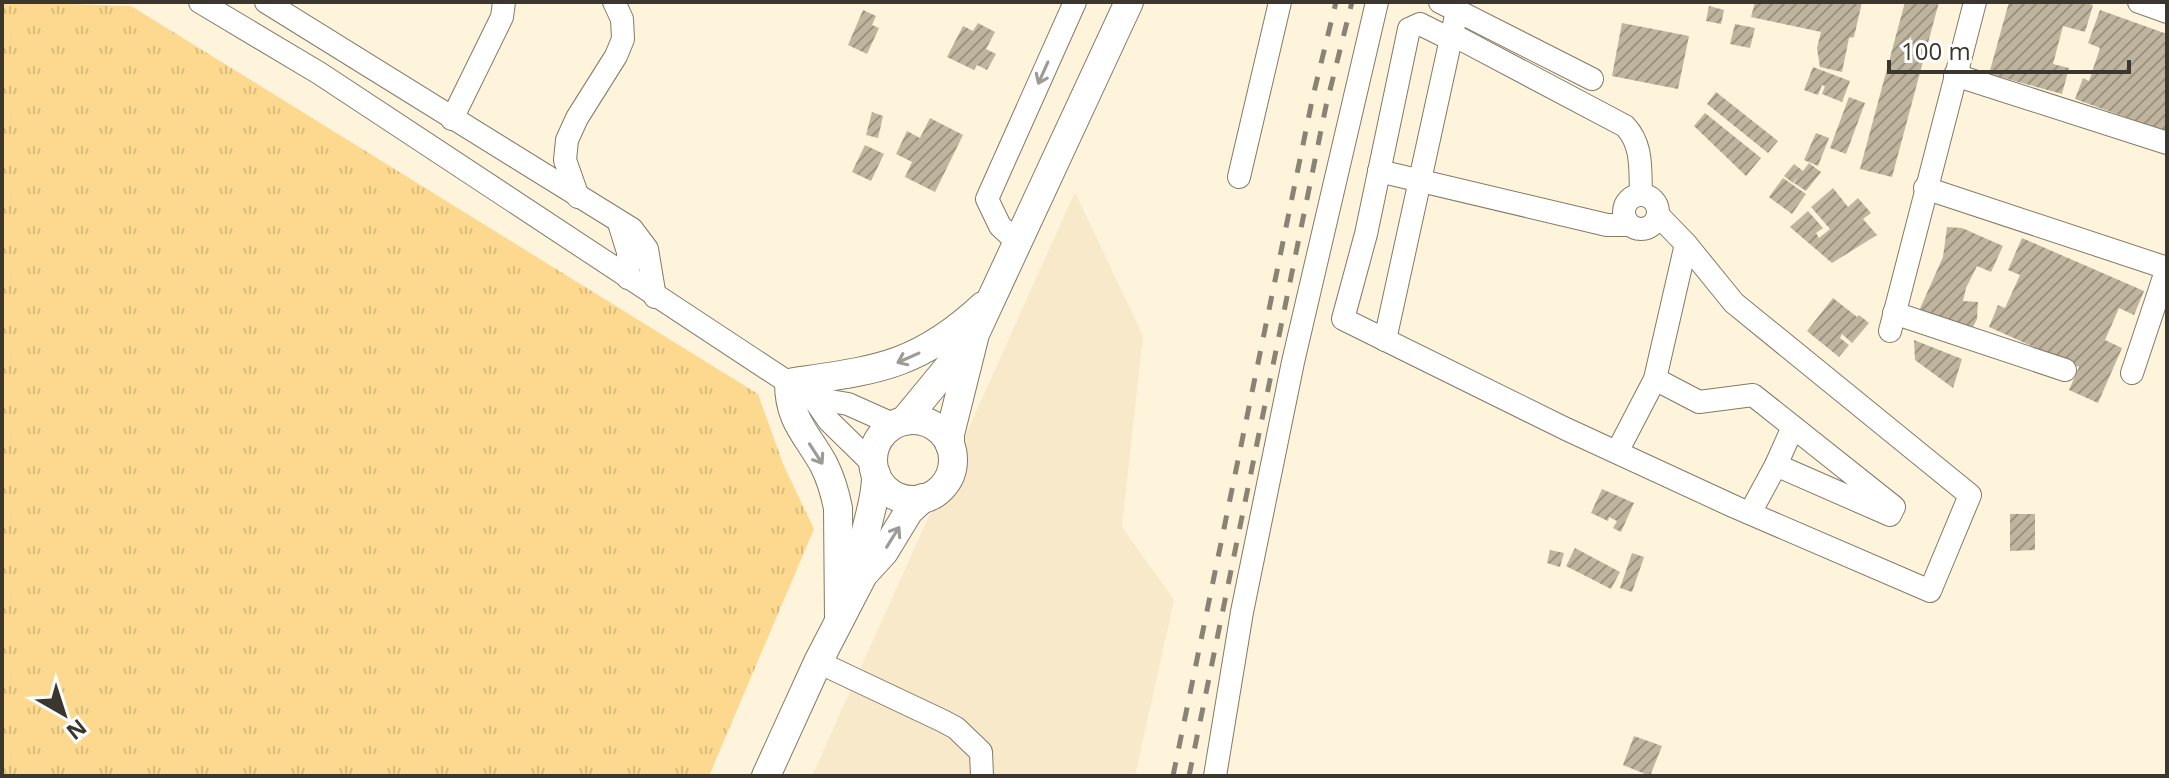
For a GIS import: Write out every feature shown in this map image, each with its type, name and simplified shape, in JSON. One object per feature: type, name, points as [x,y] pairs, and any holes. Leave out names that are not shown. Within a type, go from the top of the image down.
[{"type":"main road","points":[[875,470],[887,490],[913,499],[932,495],[946,482],[953,464],[950,434],[975,334],[1129,2]]},
{"type":"main road","points":[[839,620],[838,508],[825,468],[797,424],[790,404],[789,383],[877,369],[910,358],[959,328],[993,296]]},
{"type":"main road","points":[[863,575],[862,542],[875,494],[874,455],[880,437],[899,423],[975,334]]},
{"type":"main road","points":[[899,423],[913,420],[931,424],[950,445]]},
{"type":"main road","points":[[766,776],[818,662],[863,575],[884,552],[909,511],[923,498]]},
{"type":"street","points":[[200,2],[319,73],[655,297],[813,398],[848,404],[899,423]]},
{"type":"street","points":[[266,2],[632,229],[647,249],[655,297]]},
{"type":"street","points":[[452,119],[502,17],[504,2]]},
{"type":"street","points":[[578,197],[565,160],[567,140],[623,39],[622,19],[614,2]]},
{"type":"street","points":[[1018,243],[1000,226],[987,199],[1075,2]]},
{"type":"street","points":[[1239,177],[1280,2]]},
{"type":"street","points":[[1215,776],[1242,612],[1293,362],[1377,2]]},
{"type":"street","points":[[1975,2],[1892,322],[2065,370]]},
{"type":"street","points":[[2139,2],[2167,12]]},
{"type":"street","points":[[1385,340],[1452,38],[1448,6]]},
{"type":"street","points":[[1448,6],[1592,79]]},
{"type":"street","points":[[1641,194],[1640,153],[1625,126],[1420,24],[1409,29],[1343,319],[1617,452],[1930,591],[1970,495],[1734,303],[1658,215]]},
{"type":"street","points":[[1955,75],[2167,143]]},
{"type":"street","points":[[1379,171],[1607,225],[1629,225],[1641,229],[1656,221],[1656,203],[1652,198],[1641,194],[1630,198],[1623,208],[1629,225]]},
{"type":"street","points":[[1925,188],[2167,268],[2132,373]]},
{"type":"street","points":[[619,223],[628,252],[628,278]]},
{"type":"street","points":[[1617,452],[1655,379],[1686,244]]},
{"type":"street","points":[[1655,379],[1699,402],[1753,395],[1894,507],[1890,515],[1776,465]]},
{"type":"street","points":[[813,398],[829,421],[875,470]]},
{"type":"street","points":[[1750,513],[1793,427]]},
{"type":"street","points":[[818,662],[956,728],[981,752],[982,776]]},
{"type":"shaded area","points":[[1075,192],[1143,336],[1122,527],[1174,600],[1135,776],[812,776]]},
{"type":"green space","points":[[2,2],[131,6],[758,394],[783,464],[814,529],[709,776],[2,776]]},
{"type":"building","points":[[1755,2],[1862,2],[1854,37],[1849,38],[1842,72],[1820,67],[1817,48],[1821,32],[1751,17]]},
{"type":"building","points":[[1905,2],[1939,2],[1892,177],[1860,169]]},
{"type":"building","points":[[2009,2],[2083,2],[2093,5],[2085,32],[2063,26],[2053,64],[2069,68],[2062,94],[1989,74]]},
{"type":"building","points":[[1709,6],[1724,10],[1721,24],[1706,21]]},
{"type":"building","points":[[863,10],[876,16],[872,25],[879,28],[867,54],[848,45]]},
{"type":"building","points":[[2100,10],[2167,34],[2167,132],[2075,99],[2083,78],[2089,81],[2100,48],[2088,43]]},
{"type":"building","points":[[978,23],[995,32],[986,49],[996,54],[987,70],[977,65],[974,70],[947,57],[963,26],[973,31]]},
{"type":"building","points":[[1622,23],[1689,36],[1678,89],[1612,76]]},
{"type":"building","points":[[1735,24],[1755,28],[1750,48],[1730,44]]},
{"type":"building","points":[[1813,67],[1850,81],[1842,102],[1822,94],[1825,86],[1822,85],[1818,95],[1804,90]]},
{"type":"building","points":[[1716,92],[1778,141],[1768,153],[1707,104]]},
{"type":"building","points":[[1849,97],[1865,103],[1846,154],[1830,148]]},
{"type":"building","points":[[872,112],[883,116],[878,138],[866,135]]},
{"type":"building","points":[[1705,113],[1761,158],[1746,176],[1694,126]]},
{"type":"building","points":[[930,118],[963,135],[935,192],[905,177],[912,162],[896,154],[907,131],[920,138]]},
{"type":"building","points":[[1816,133],[1829,138],[1818,166],[1804,160]]},
{"type":"building","points":[[865,145],[884,154],[871,181],[852,172]]},
{"type":"building","points":[[1809,163],[1821,172],[1806,191],[1794,183],[1798,176],[1793,183],[1784,176],[1794,164],[1803,171]]},
{"type":"building","points":[[1783,178],[1806,194],[1792,214],[1769,197]]},
{"type":"building","points":[[1833,188],[1848,207],[1858,198],[1871,213],[1863,219],[1877,235],[1832,263],[1790,227],[1808,211],[1823,228],[1816,233],[1819,238],[1830,229],[1811,207]]},
{"type":"building","points":[[1947,227],[1962,228],[2003,246],[1991,272],[1977,266],[1966,288],[1963,301],[1978,302],[1977,319],[1971,331],[1918,313],[1943,257]]},
{"type":"building","points":[[2022,238],[2144,291],[2134,315],[2119,308],[2105,340],[2122,348],[2098,403],[2069,390],[2079,367],[1989,327],[1998,305],[2005,308],[2020,275],[2008,270]]},
{"type":"building","points":[[1833,298],[1869,323],[1852,343],[1842,334],[1840,338],[1849,345],[1839,357],[1807,331]]},
{"type":"building","points":[[1914,340],[1962,359],[1953,388],[1915,360]]},
{"type":"building","points":[[1602,489],[1634,503],[1621,532],[1613,528],[1617,521],[1609,517],[1608,521],[1591,513]]},
{"type":"building","points":[[2010,514],[2035,514],[2035,550],[2010,551]]},
{"type":"building","points":[[1575,548],[1620,572],[1611,589],[1566,566]]},
{"type":"building","points":[[1550,550],[1564,553],[1560,567],[1547,563]]},
{"type":"building","points":[[1632,553],[1644,557],[1632,592],[1620,588]]},
{"type":"building","points":[[1634,736],[1662,746],[1650,776],[1623,765]]},
{"type":"railway","points":[[1173,776],[1313,96],[1336,2]]},
{"type":"railway","points":[[1189,776],[1326,106],[1352,2]]}]
